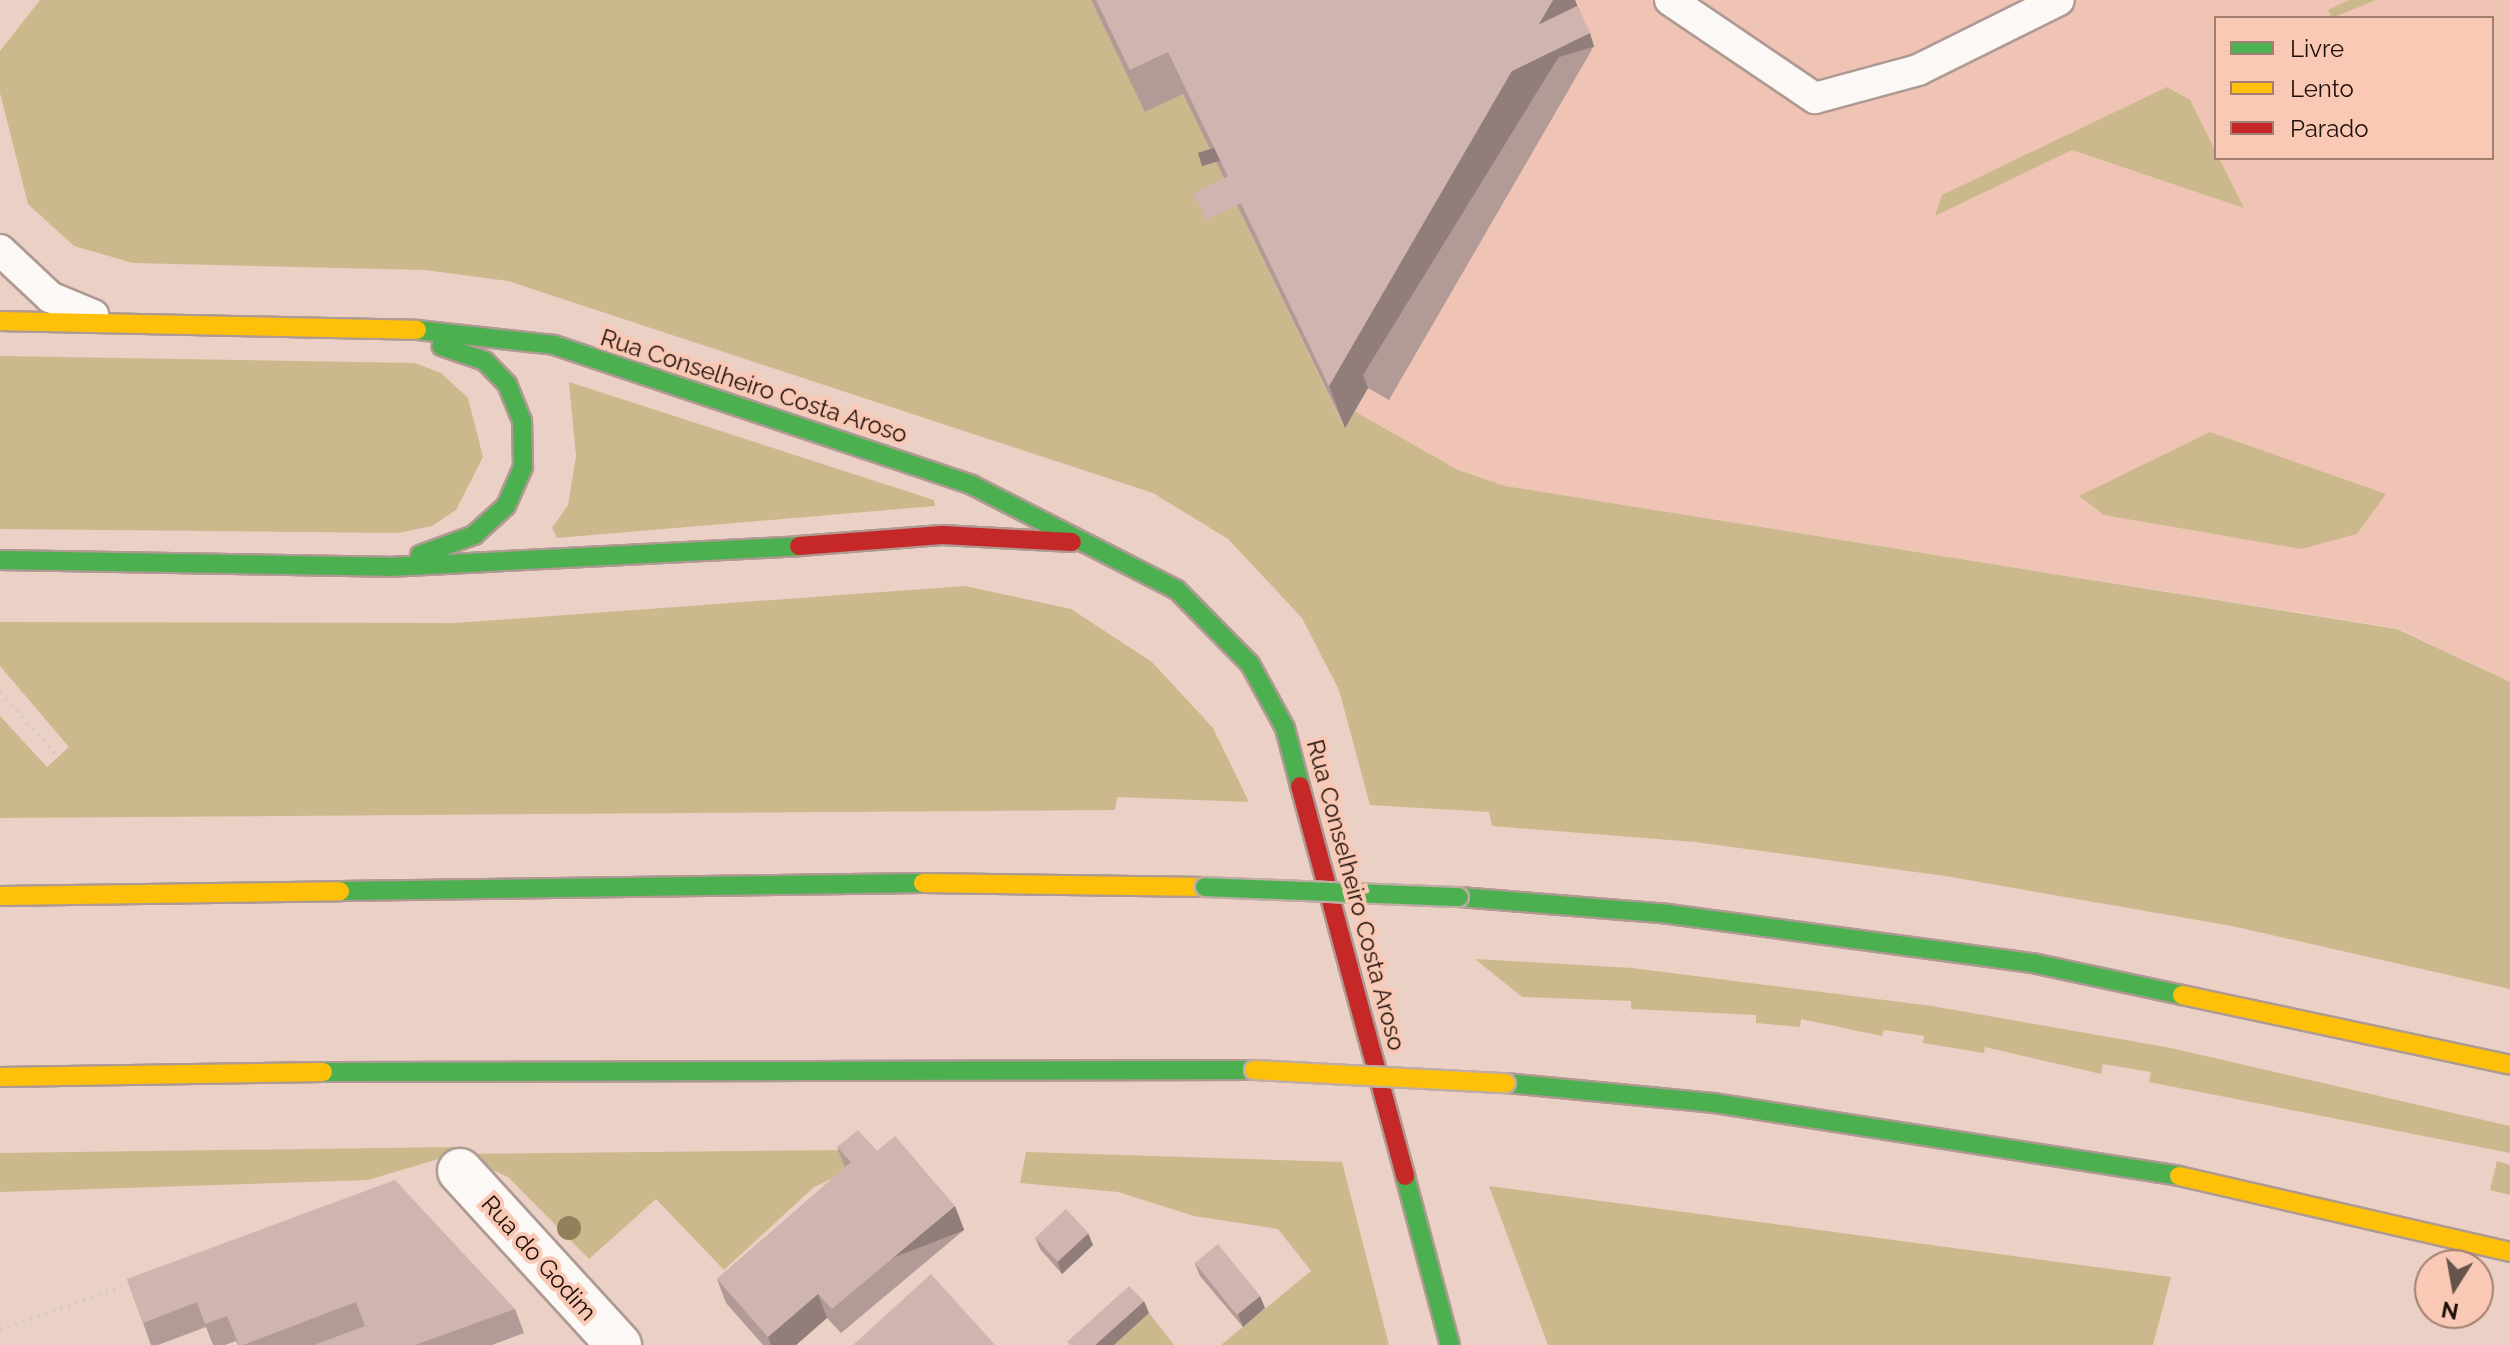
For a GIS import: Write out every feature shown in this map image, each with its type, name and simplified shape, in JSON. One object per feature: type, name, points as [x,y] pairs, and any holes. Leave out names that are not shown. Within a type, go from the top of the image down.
[{"type":"main road","name":"Rua Conselheiro Costa Aroso","points":[[0,321],[390,327],[554,345],[972,485],[1148,572],[1206,614],[1250,664],[1285,728],[1450,1345]]},
{"type":"main road","name":"Rua Conselheiro Costa Aroso","points":[[388,567],[474,535],[506,506],[523,467],[522,421],[507,384],[485,361],[390,327]]},
{"type":"main road","name":"Rua Conselheiro Costa Aroso","points":[[4,559],[388,567],[552,564],[942,535],[1087,543]]},
{"type":"main road","points":[[0,896],[916,883],[1205,887],[1459,897],[1685,916],[2022,962],[2510,1065]]},
{"type":"main road","points":[[0,1077],[641,1067],[1254,1070],[1506,1083],[1759,1108],[2039,1149],[2284,1196],[2510,1252]]},
{"type":"street","name":"Rua do Godim","points":[[460,1171],[619,1345]]},
{"type":"lane","points":[[1670,0],[1815,98],[1918,70],[2059,0]]},
{"type":"lane","points":[[0,250],[50,297],[109,322]]},
{"type":"path","points":[[0,692],[58,757]]},
{"type":"path","points":[[0,1329],[148,1278]]},
{"type":"shaded area","points":[[40,0],[1091,0],[1145,111],[1183,94],[1344,427],[1354,411],[1458,470],[1505,486],[2397,629],[2510,682],[2510,989],[2232,926],[1945,876],[1695,842],[1492,826],[1489,812],[1370,805],[1339,690],[1302,618],[1228,539],[1153,493],[508,281],[425,270],[133,263],[74,246],[28,204],[0,93],[0,51]]},
{"type":"shaded area","points":[[1091,0],[2510,0],[2510,682],[2397,628],[1505,486],[1458,470],[1354,412],[1345,428],[1183,94],[1145,112]]},
{"type":"shaded area","points":[[2349,0],[2376,0],[2337,16],[2331,16],[2328,10]]},
{"type":"shaded area","points":[[2167,87],[2190,100],[2214,148],[2214,160],[2220,160],[2244,208],[2072,150],[1935,216],[1942,195]]},
{"type":"shaded area","points":[[0,356],[415,363],[441,373],[468,398],[483,457],[456,510],[432,526],[398,533],[0,529]]},
{"type":"shaded area","points":[[569,382],[934,500],[935,506],[557,538],[552,528],[568,505],[576,456]]},
{"type":"shaded area","points":[[2210,432],[2386,494],[2357,534],[2301,549],[2104,515],[2079,496]]},
{"type":"shaded area","points":[[965,586],[1071,609],[1152,662],[1213,728],[1249,802],[1117,797],[1115,810],[0,818],[0,716],[47,767],[69,747],[0,666],[0,622],[455,623]]},
{"type":"shaded area","points":[[1475,959],[1632,968],[1932,1006],[2171,1048],[2510,1126],[2510,1153],[2149,1082],[2151,1072],[2103,1064],[2101,1074],[1985,1047],[1984,1053],[1923,1043],[1924,1036],[1884,1030],[1882,1036],[1801,1019],[1800,1027],[1756,1023],[1756,1015],[1631,1009],[1631,1001],[1522,997]]},
{"type":"shaded area","points":[[455,1147],[455,1154],[368,1180],[0,1192],[0,1153]]},
{"type":"shaded area","points":[[846,1150],[846,1172],[814,1187],[724,1270],[656,1199],[589,1259],[508,1177],[455,1154]]},
{"type":"shaded area","points":[[1026,1152],[1342,1162],[1389,1345],[1221,1345],[1311,1271],[1278,1229],[1194,1216],[1118,1192],[1020,1183]]},
{"type":"shaded area","points":[[2497,1161],[2510,1165],[2510,1195],[2490,1190]]},
{"type":"shaded area","points":[[1489,1186],[2171,1277],[2153,1345],[1548,1345]]},
{"type":"shaded area","points":[[1149,1313],[1174,1345],[1114,1345]]},
{"type":"building","points":[[1096,0],[1553,0],[1329,386],[1168,52],[1130,70]]},
{"type":"building","points":[[1577,6],[1590,33],[1206,220],[1193,193]]},
{"type":"building","points":[[858,1130],[877,1151],[895,1136],[955,1206],[832,1309],[818,1294],[768,1337],[717,1279],[851,1162],[837,1147]]},
{"type":"building","points":[[395,1180],[515,1309],[415,1345],[314,1345],[365,1326],[356,1302],[243,1345],[239,1345],[227,1316],[205,1324],[197,1302],[143,1323],[127,1279]]},
{"type":"building","points":[[1066,1209],[1089,1233],[1058,1262],[1035,1238]]},
{"type":"building","points":[[1218,1244],[1260,1296],[1237,1315],[1195,1263]]},
{"type":"building","points":[[931,1274],[995,1345],[853,1345]]},
{"type":"building","points":[[1129,1286],[1144,1301],[1095,1345],[1070,1345],[1067,1342]]},
{"type":"traffic: fast","points":[[417,330],[554,345],[972,485],[1177,590],[1250,664],[1285,728],[1300,786]]},
{"type":"traffic: fast","points":[[420,555],[474,535],[506,506],[523,467],[522,421],[507,384],[485,361],[441,346]]},
{"type":"traffic: fast","points":[[0,560],[388,567],[799,546]]},
{"type":"traffic: fast","points":[[340,891],[923,883]]},
{"type":"traffic: fast","points":[[1205,887],[1459,897]]},
{"type":"traffic: fast","points":[[1459,897],[1669,914],[2037,964],[2182,995]]},
{"type":"traffic: fast","points":[[323,1072],[1254,1070]]},
{"type":"traffic: fast","points":[[1506,1083],[1714,1103],[2179,1176]]},
{"type":"traffic: fast","points":[[1405,1176],[1450,1345]]},
{"type":"traffic: slow","points":[[0,321],[417,330]]},
{"type":"traffic: slow","points":[[923,883],[1205,887]]},
{"type":"traffic: slow","points":[[0,896],[340,891]]},
{"type":"traffic: slow","points":[[2182,995],[2510,1065]]},
{"type":"traffic: slow","points":[[1254,1070],[1506,1083]]},
{"type":"traffic: slow","points":[[0,1077],[323,1072]]},
{"type":"traffic: slow","points":[[2179,1176],[2510,1252]]},
{"type":"traffic: jam","points":[[799,546],[942,535],[1072,542]]},
{"type":"traffic: jam","points":[[1300,786],[1405,1176]]}]
